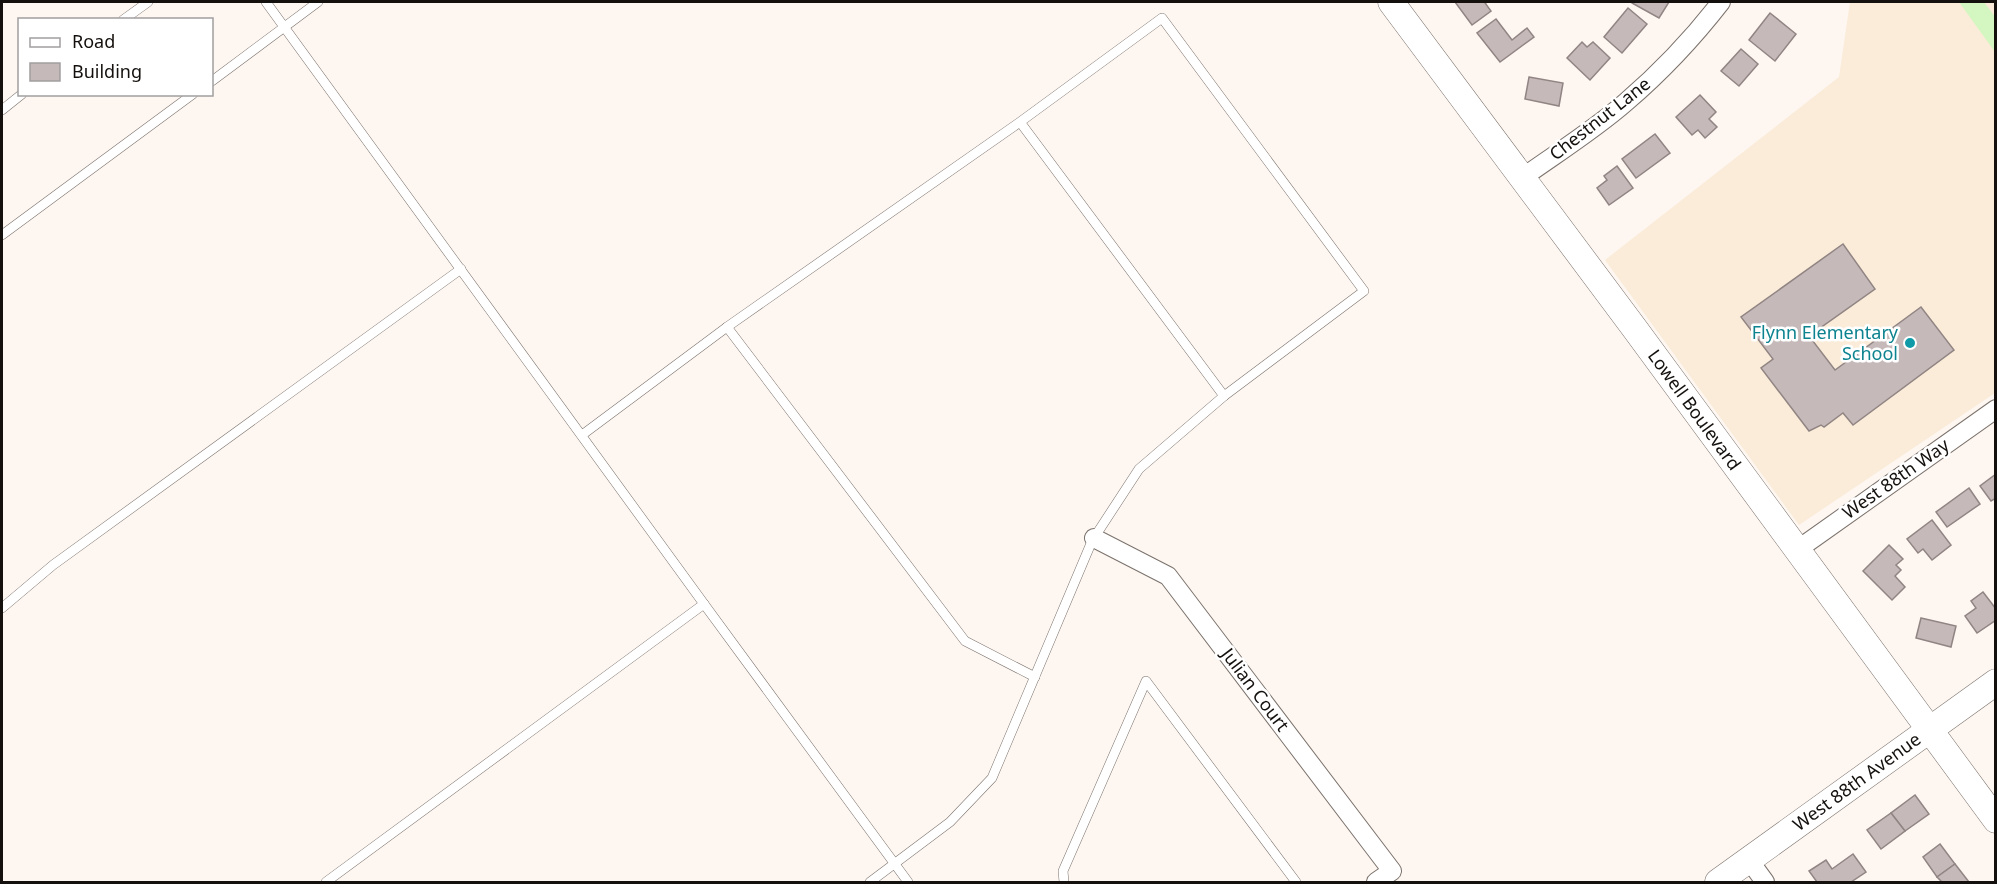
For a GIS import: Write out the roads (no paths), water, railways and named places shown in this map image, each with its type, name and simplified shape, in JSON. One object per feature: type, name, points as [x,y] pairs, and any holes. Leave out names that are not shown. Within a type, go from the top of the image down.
[{"type":"street","name":"Lowell Boulevard","points":[[1391,2],[1994,814]]},
{"type":"street","name":"Chestnut Lane","points":[[1522,178],[1625,103],[1683,47],[1721,2]]},
{"type":"street","name":"West 88th Way","points":[[1797,550],[1995,409]]},
{"type":"street","name":"Julian Court","points":[[1094,538],[1168,576],[1392,871],[1376,882]]},
{"type":"street","name":"West 88th Avenue","points":[[1718,882],[1995,682]]},
{"type":"street","points":[[1749,860],[1765,882]]},
{"type":"lane","points":[[126,18],[148,2]]},
{"type":"lane","points":[[266,2],[908,882]]},
{"type":"lane","points":[[213,80],[318,2]]},
{"type":"lane","points":[[582,435],[727,327],[1020,122],[1162,18],[1364,291],[1224,396],[1139,469],[1094,538],[992,778],[950,822],[870,882]]},
{"type":"lane","points":[[2,110],[20,96]]},
{"type":"lane","points":[[2,235],[190,96]]},
{"type":"lane","points":[[1020,122],[1224,396]]},
{"type":"lane","points":[[2,608],[53,565],[461,270]]},
{"type":"lane","points":[[727,327],[965,641],[1035,677]]},
{"type":"lane","points":[[326,882],[704,604]]},
{"type":"lane","points":[[1064,882],[1064,871],[1146,681],[1296,882]]},
{"type":"place","name":"Flynn Elementary School","points":[[1910,343]]}]
